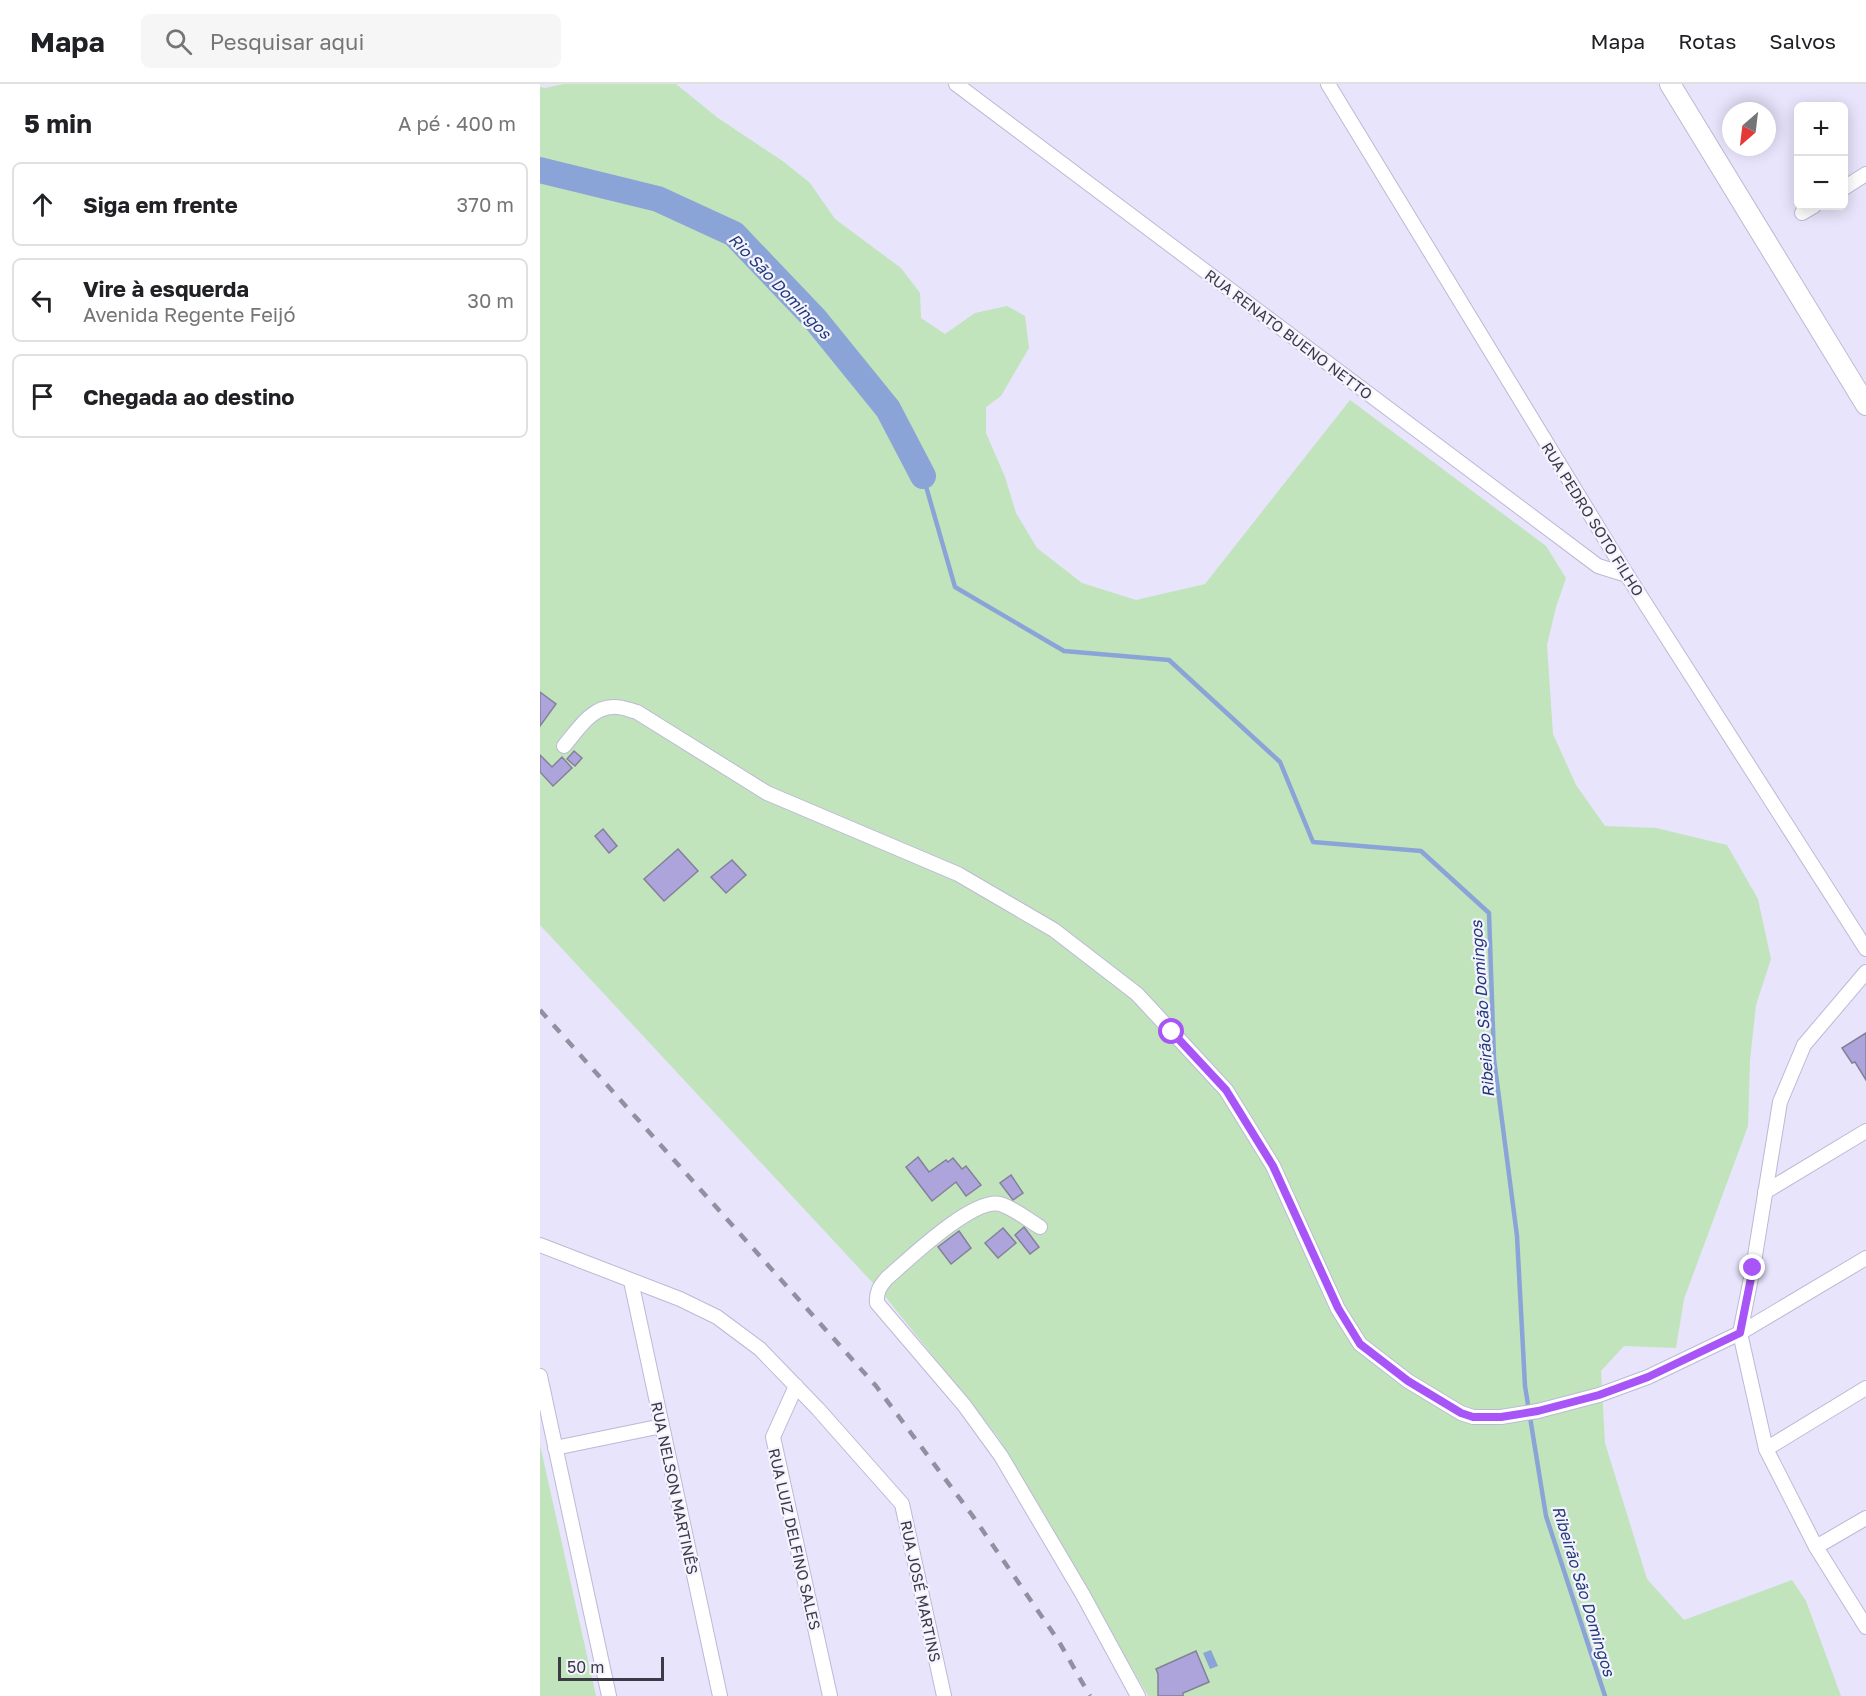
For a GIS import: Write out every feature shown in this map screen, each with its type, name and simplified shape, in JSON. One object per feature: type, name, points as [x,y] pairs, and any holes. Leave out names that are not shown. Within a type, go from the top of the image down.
[{"type":"main road","points":[[1670,84],[1866,405]]},
{"type":"street","name":"RUA RENATO BUENO NETTO","points":[[956,84],[1598,566],[1627,575]]},
{"type":"street","name":"RUA PEDRO SOTO FILHO","points":[[1328,84],[1627,575],[1866,949]]},
{"type":"street","points":[[1848,185],[1866,174]]},
{"type":"street","points":[[564,746],[588,718],[600,709],[614,706],[637,712],[766,793],[958,874],[1054,930],[1137,994],[1226,1090],[1273,1166],[1338,1308],[1360,1344],[1408,1381],[1461,1413],[1473,1417],[1501,1417],[1538,1411],[1599,1395],[1648,1377],[1740,1333],[1866,1258]]},
{"type":"street","points":[[1866,972],[1804,1045],[1780,1102],[1740,1333],[1766,1449],[1816,1547],[1866,1627]]},
{"type":"street","points":[[1765,1192],[1866,1131]]},
{"type":"street","points":[[1040,1227],[1001,1204],[992,1203],[958,1218],[887,1278],[876,1295],[877,1303],[964,1405],[1000,1456],[1083,1595],[1138,1696]]},
{"type":"street","name":"RUA JOSÉ MARTINS","points":[[540,1245],[680,1299],[717,1317],[760,1349],[818,1409],[902,1504],[944,1696]]},
{"type":"street","name":"RUA NELSON MARTINÊS","points":[[631,1281],[720,1696]]},
{"type":"street","points":[[540,1376],[609,1696]]},
{"type":"street","name":"RUA LUIZ DELFINO SALES","points":[[796,1386],[773,1437],[830,1696]]},
{"type":"street","points":[[1766,1449],[1866,1388]]},
{"type":"street","points":[[555,1448],[662,1426]]},
{"type":"street","points":[[1816,1547],[1866,1518]]},
{"type":"green space","points":[[564,84],[676,84],[718,118],[784,162],[810,183],[835,219],[901,268],[920,293],[921,318],[945,334],[975,313],[1007,306],[1025,316],[1029,348],[1001,396],[986,407],[986,433],[1005,477],[1016,513],[1037,548],[1082,583],[1136,600],[1205,584],[1350,400],[1546,546],[1566,578],[1547,645],[1553,734],[1576,785],[1605,826],[1656,828],[1727,845],[1758,899],[1771,959],[1756,1005],[1750,1060],[1748,1126],[1684,1299],[1676,1348],[1624,1346],[1601,1371],[1605,1443],[1647,1579],[1684,1620],[1792,1580],[1806,1601],[1841,1696],[1148,1696],[998,1437],[884,1295],[540,925],[540,87]]},
{"type":"green space","points":[[540,1445],[596,1696],[540,1696]]},
{"type":"water","points":[[1211,1650],[1218,1666],[1210,1669],[1203,1653]]},
{"type":"building","points":[[540,692],[556,704],[540,726]]},
{"type":"building","points":[[574,751],[582,758],[575,766],[567,759]]},
{"type":"building","points":[[540,755],[552,767],[562,757],[572,768],[553,786],[540,772]]},
{"type":"building","points":[[603,829],[617,846],[609,853],[595,836]]},
{"type":"building","points":[[678,849],[698,871],[664,901],[644,879]]},
{"type":"building","points":[[732,860],[746,875],[726,893],[711,877]]},
{"type":"building","points":[[1866,1033],[1866,1080],[1855,1062],[1852,1063],[1842,1048]]},
{"type":"building","points":[[918,1157],[929,1172],[953,1158],[962,1169],[966,1166],[981,1185],[966,1196],[956,1182],[932,1201],[906,1167]]},
{"type":"building","points":[[1011,1175],[1023,1193],[1013,1200],[1000,1183]]},
{"type":"building","points":[[1024,1227],[1039,1247],[1030,1254],[1015,1235]]},
{"type":"building","points":[[1003,1228],[1016,1243],[998,1258],[985,1243]]},
{"type":"building","points":[[959,1231],[971,1248],[951,1264],[938,1247]]},
{"type":"building","points":[[1196,1651],[1209,1682],[1183,1693],[1183,1696],[1158,1696],[1156,1669]]},
{"type":"waterway","name":"Rio São Domingos","points":[[540,170],[658,199],[734,234],[815,319],[888,409],[923,476]]},
{"type":"waterway","name":"Ribeirão São Domingos","points":[[923,476],[955,587],[1064,651],[1169,660],[1280,762],[1313,842],[1421,851],[1489,913],[1494,1059],[1517,1236],[1525,1386],[1546,1516],[1605,1696]]},
{"type":"railway","points":[[540,1010],[876,1386],[972,1515],[1058,1640],[1090,1696]]},
{"type":"route","points":[[1172,1032],[1226,1090],[1273,1166],[1338,1308],[1360,1344],[1408,1381],[1461,1413],[1473,1417],[1501,1417],[1538,1411],[1599,1395],[1648,1377],[1740,1333],[1753,1268]]}]
